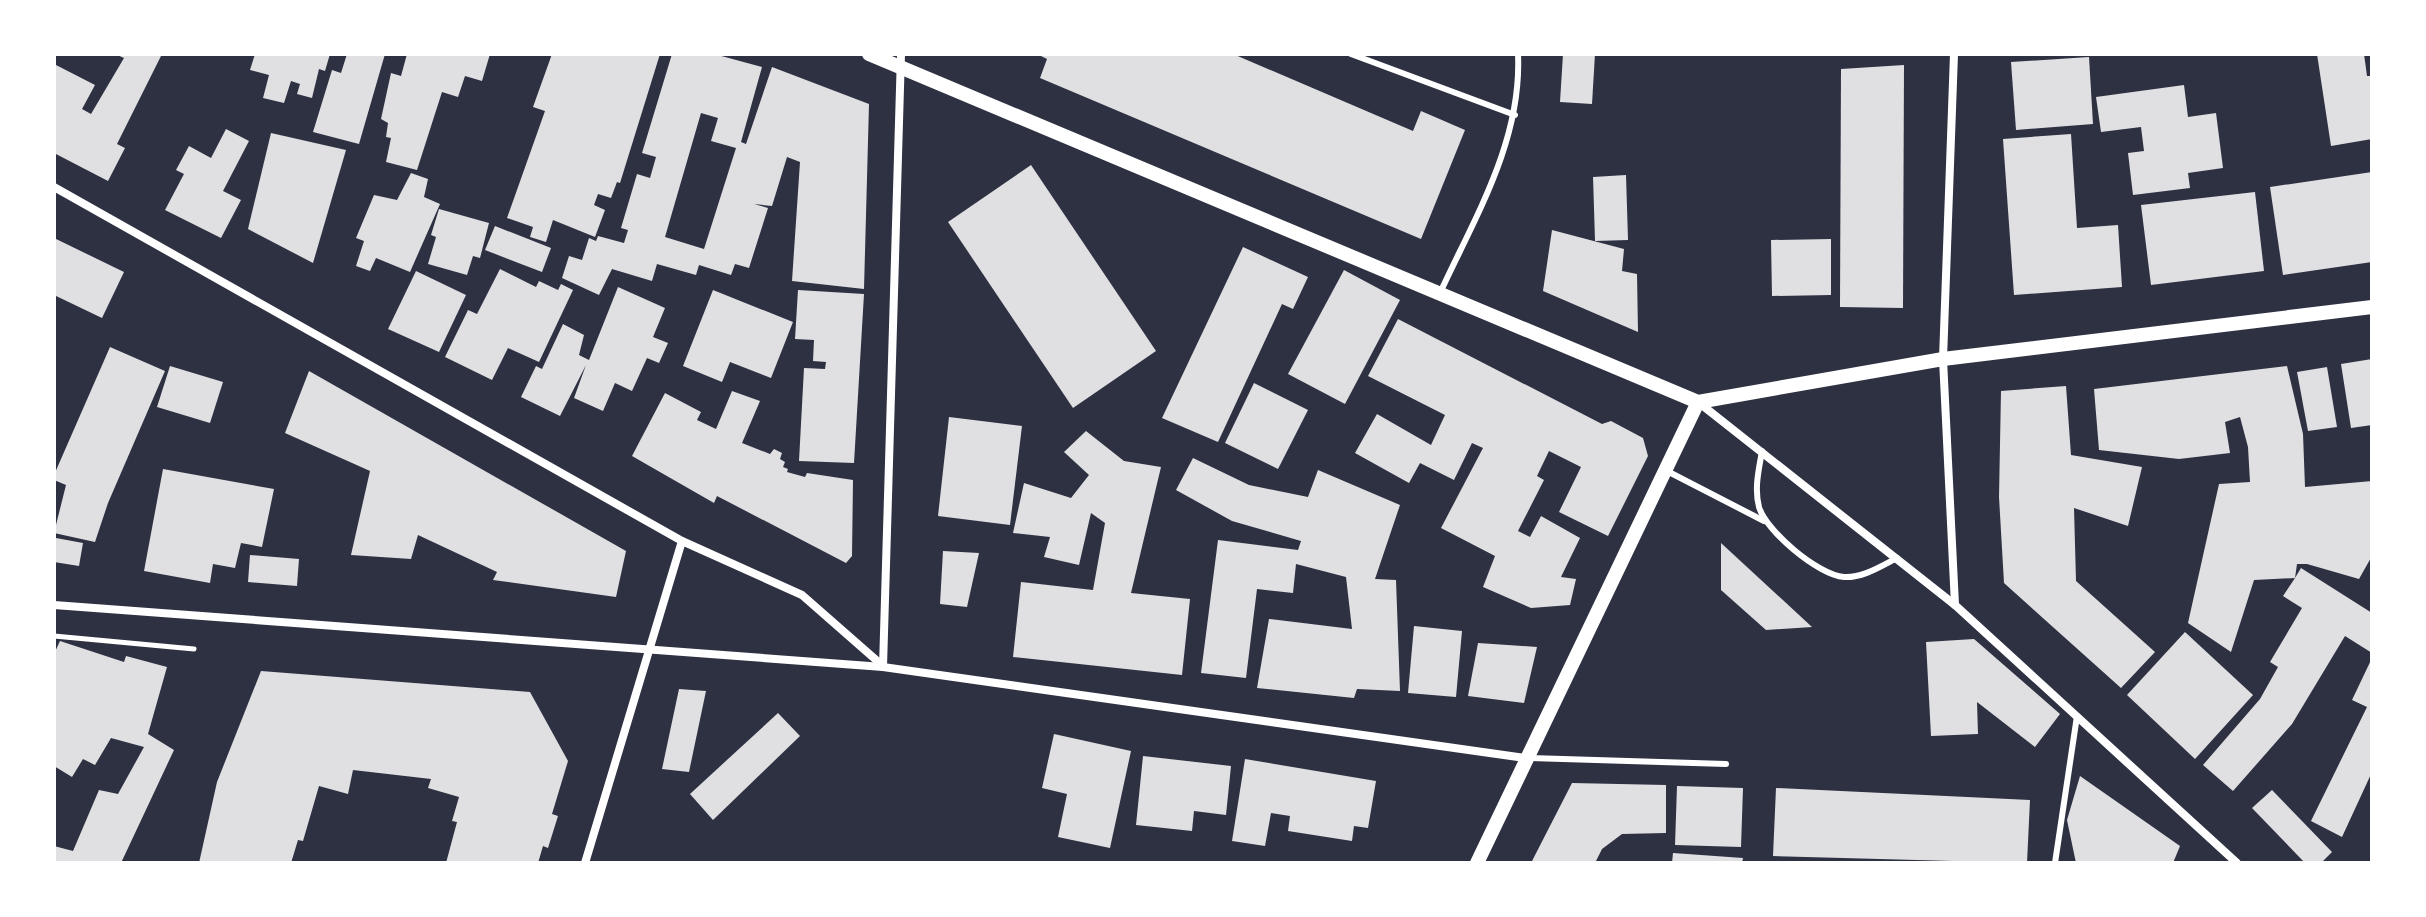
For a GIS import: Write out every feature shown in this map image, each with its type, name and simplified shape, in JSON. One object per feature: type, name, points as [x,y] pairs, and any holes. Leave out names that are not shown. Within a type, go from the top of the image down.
[{"type":"street","points":[[869,54],[901,59],[1698,402],[1955,605],[2235,862]]},
{"type":"street","points":[[1954,54],[1943,359],[1955,605]]},
{"type":"street","points":[[883,667],[901,59]]},
{"type":"street","points":[[54,187],[682,541],[802,595],[883,667]]},
{"type":"street","points":[[1698,402],[1943,359],[2372,307]]},
{"type":"street","points":[[1477,863],[1698,402]]},
{"type":"street","points":[[585,863],[682,541]]},
{"type":"street","points":[[54,605],[883,667],[1525,758]]},
{"type":"lane","points":[[1351,54],[1515,115]]},
{"type":"lane","points":[[1440,293],[1504,155],[1515,115],[1518,54]]},
{"type":"lane","points":[[1762,451],[1756,484],[1764,521]]},
{"type":"lane","points":[[1665,470],[1764,521],[1776,535],[1814,563],[1842,577],[1859,575],[1897,558]]},
{"type":"lane","points":[[2055,863],[2077,716]]},
{"type":"lane","points":[[1525,758],[1726,764]]},
{"type":"path","points":[[54,636],[194,649]]},
{"type":"building","points":[[115,54],[162,54],[117,144],[125,148],[108,181],[54,153],[54,68],[56,65],[95,85],[82,109],[91,114],[124,58]]},
{"type":"building","points":[[255,54],[330,54],[325,71],[319,69],[312,98],[297,94],[300,84],[291,81],[284,103],[263,98],[269,75],[250,70]]},
{"type":"building","points":[[347,54],[385,54],[359,144],[313,132],[332,70],[341,73]]},
{"type":"building","points":[[407,54],[490,54],[482,81],[465,76],[458,97],[442,92],[417,170],[386,162],[391,138],[386,137],[388,123],[381,119],[391,73],[401,76]]},
{"type":"building","points":[[552,54],[660,54],[620,183],[617,182],[611,198],[598,194],[594,205],[605,210],[595,237],[553,220],[546,242],[530,237],[533,227],[507,218],[545,111],[533,107]]},
{"type":"building","points":[[672,54],[714,54],[762,67],[741,142],[746,144],[772,67],[869,104],[864,289],[792,281],[800,162],[787,157],[772,206],[754,204],[768,208],[749,268],[735,264],[731,275],[699,265],[696,275],[657,264],[652,281],[612,269],[599,295],[562,278],[569,256],[582,260],[589,238],[596,241],[598,236],[624,243],[628,230],[621,228],[637,174],[650,178],[656,157],[642,153]],"holes":[[[701,113],[718,118],[711,141],[736,148],[704,249],[665,237]]]},
{"type":"building","points":[[1037,54],[1233,54],[1413,131],[1421,111],[1465,130],[1421,239],[1040,78],[1047,59]]},
{"type":"building","points":[[1563,54],[1595,54],[1592,104],[1560,102]]},
{"type":"building","points":[[2317,54],[2364,54],[2367,76],[2372,76],[2372,139],[2331,146]]},
{"type":"building","points":[[2089,57],[2093,124],[2016,130],[2011,62]]},
{"type":"building","points":[[1904,65],[1903,308],[1840,307],[1841,69]]},
{"type":"building","points":[[2184,85],[2188,117],[2216,113],[2223,168],[2188,173],[2190,188],[2133,195],[2128,153],[2144,151],[2141,127],[2101,132],[2096,97]]},
{"type":"building","points":[[226,129],[249,141],[223,191],[241,200],[221,238],[165,210],[184,174],[176,170],[189,146],[211,158]]},
{"type":"building","points":[[271,133],[346,150],[313,263],[248,229]]},
{"type":"building","points":[[2071,134],[2077,228],[2118,225],[2122,287],[2014,295],[2003,139]]},
{"type":"building","points":[[1031,165],[1156,351],[1073,408],[948,222]]},
{"type":"building","points":[[2372,172],[2372,262],[2283,275],[2270,187]]},
{"type":"building","points":[[411,173],[428,179],[424,197],[440,204],[410,272],[376,258],[370,271],[356,266],[364,241],[356,238],[374,195],[397,200]]},
{"type":"building","points":[[1626,175],[1628,240],[1595,241],[1593,177]]},
{"type":"building","points":[[2255,192],[2264,271],[2151,285],[2141,205]]},
{"type":"building","points":[[439,209],[489,223],[480,258],[473,256],[467,275],[428,264],[436,237],[431,235]]},
{"type":"building","points":[[495,226],[551,248],[542,272],[485,250]]},
{"type":"building","points":[[1552,230],[1624,249],[1622,271],[1637,274],[1638,332],[1543,291]]},
{"type":"building","points":[[54,238],[124,272],[102,318],[54,295]]},
{"type":"building","points":[[1831,239],[1831,295],[1772,296],[1771,240]]},
{"type":"building","points":[[1243,247],[1308,277],[1293,309],[1282,304],[1218,442],[1162,418]]},
{"type":"building","points":[[500,269],[536,287],[539,281],[558,290],[561,284],[573,290],[539,362],[508,348],[492,380],[445,357],[468,310],[477,314]]},
{"type":"building","points":[[1344,270],[1400,300],[1345,404],[1288,374]]},
{"type":"building","points":[[416,271],[466,295],[439,352],[388,329]]},
{"type":"building","points":[[618,287],[665,308],[653,337],[668,343],[659,363],[647,358],[632,391],[615,383],[603,411],[574,398],[586,365],[560,416],[521,397],[536,366],[542,369],[563,324],[584,335],[579,355],[589,360]]},
{"type":"building","points":[[713,290],[793,322],[771,378],[730,362],[722,382],[683,366]]},
{"type":"building","points":[[798,290],[864,294],[854,463],[799,461],[804,368],[825,369],[826,362],[813,361],[814,340],[795,339]]},
{"type":"building","points":[[1398,319],[1602,424],[1611,421],[1643,438],[1648,456],[1608,536],[1559,512],[1581,467],[1549,451],[1537,476],[1544,480],[1518,531],[1530,537],[1541,516],[1580,538],[1561,577],[1576,579],[1570,605],[1531,608],[1483,587],[1495,556],[1441,528],[1483,448],[1472,443],[1454,480],[1420,463],[1409,483],[1355,453],[1377,414],[1431,445],[1445,415],[1368,376]]},
{"type":"building","points":[[110,347],[165,371],[108,503],[95,542],[54,533],[66,485],[54,480],[54,475]]},
{"type":"building","points":[[2372,359],[2372,425],[2351,428],[2341,364]]},
{"type":"building","points":[[170,366],[223,382],[210,423],[157,407]]},
{"type":"building","points":[[2287,366],[2303,434],[2305,487],[2372,481],[2372,556],[2359,579],[2297,564],[2295,578],[2254,580],[2231,652],[2188,623],[2219,484],[2250,482],[2248,447],[2240,417],[2225,422],[2230,453],[2179,459],[2099,450],[2094,389]]},
{"type":"building","points":[[2327,367],[2337,427],[2308,431],[2297,372]]},
{"type":"building","points":[[309,371],[626,551],[616,597],[493,580],[497,572],[418,535],[411,559],[351,555],[370,471],[285,433]]},
{"type":"building","points":[[1254,383],[1308,410],[1278,469],[1225,443]]},
{"type":"building","points":[[2066,386],[2071,455],[2142,467],[2128,526],[2074,508],[2076,581],[2155,652],[2121,688],[2004,583],[1999,497],[2001,391]]},
{"type":"building","points":[[732,391],[760,401],[742,443],[770,454],[774,449],[782,453],[780,459],[785,462],[783,467],[788,469],[787,472],[805,477],[807,473],[853,480],[852,556],[846,563],[717,496],[714,503],[632,456],[665,393],[701,412],[697,420],[716,429]]},
{"type":"building","points":[[949,417],[1022,426],[1010,525],[938,516]]},
{"type":"building","points":[[1086,431],[1124,461],[1161,467],[1131,593],[1190,599],[1182,675],[1013,657],[1021,582],[1093,590],[1105,523],[1091,513],[1079,565],[1044,557],[1050,537],[1013,533],[1024,483],[1071,498],[1089,475],[1064,452]]},
{"type":"building","points":[[1193,458],[1249,485],[1308,497],[1318,470],[1400,505],[1375,579],[1396,580],[1400,691],[1357,689],[1354,698],[1257,688],[1269,619],[1352,629],[1346,577],[1296,564],[1293,593],[1257,589],[1246,678],[1201,673],[1218,540],[1298,550],[1301,541],[1232,521],[1176,490]]},
{"type":"building","points":[[163,469],[274,489],[262,547],[241,543],[235,568],[213,564],[210,583],[144,571]]},
{"type":"building","points":[[56,538],[83,543],[79,566],[54,562]]},
{"type":"building","points":[[1721,543],[1812,627],[1766,630],[1721,590]]},
{"type":"building","points":[[943,551],[979,553],[967,607],[940,604]]},
{"type":"building","points":[[250,555],[299,559],[297,586],[248,582]]},
{"type":"building","points":[[2301,568],[2372,613],[2372,653],[2345,636],[2292,724],[2233,791],[2203,765],[2260,699],[2278,667],[2270,662],[2302,608],[2283,596]]},
{"type":"building","points":[[1414,626],[1462,631],[1456,697],[1408,693]]},
{"type":"building","points":[[2185,632],[2253,695],[2195,759],[2127,695]]},
{"type":"building","points":[[1974,639],[2060,714],[2035,747],[1977,702],[1978,734],[1931,736],[1926,642]]},
{"type":"building","points":[[60,641],[124,662],[126,656],[167,667],[148,734],[174,750],[121,863],[54,863],[54,846],[73,851],[99,790],[118,794],[144,747],[111,738],[95,765],[83,759],[72,777],[54,766],[54,654]]},
{"type":"building","points":[[1478,643],[1537,647],[1524,703],[1468,696]]},
{"type":"building","points":[[2372,658],[2372,772],[2342,837],[2311,821],[2367,707],[2352,700]]},
{"type":"building","points":[[261,671],[530,692],[568,761],[552,814],[558,816],[548,848],[543,846],[538,863],[446,863],[457,822],[452,821],[459,797],[428,788],[431,779],[353,770],[348,794],[319,786],[303,841],[298,840],[291,863],[199,863],[217,782]]},
{"type":"building","points":[[679,689],[706,691],[689,772],[662,769]]},
{"type":"building","points":[[778,713],[800,736],[713,820],[690,794]]},
{"type":"building","points":[[1054,734],[1131,751],[1110,848],[1058,837],[1067,794],[1042,788]]},
{"type":"building","points":[[1143,756],[1231,766],[1226,815],[1194,811],[1192,831],[1136,825]]},
{"type":"building","points":[[1245,759],[1376,781],[1368,828],[1354,826],[1352,841],[1288,831],[1290,816],[1271,813],[1265,846],[1232,841]]},
{"type":"building","points":[[2080,776],[2180,846],[2173,863],[2076,863],[2067,820]]},
{"type":"building","points":[[1572,783],[1666,785],[1666,833],[1622,834],[1602,849],[1595,863],[1531,863]]},
{"type":"building","points":[[1677,786],[1743,788],[1741,847],[1675,845]]},
{"type":"building","points":[[1776,788],[2030,800],[2027,863],[1773,856]]},
{"type":"building","points":[[2272,790],[2332,852],[2321,863],[2305,863],[2252,808]]},
{"type":"building","points":[[1673,853],[1743,858],[1742,863],[1672,863]]}]
